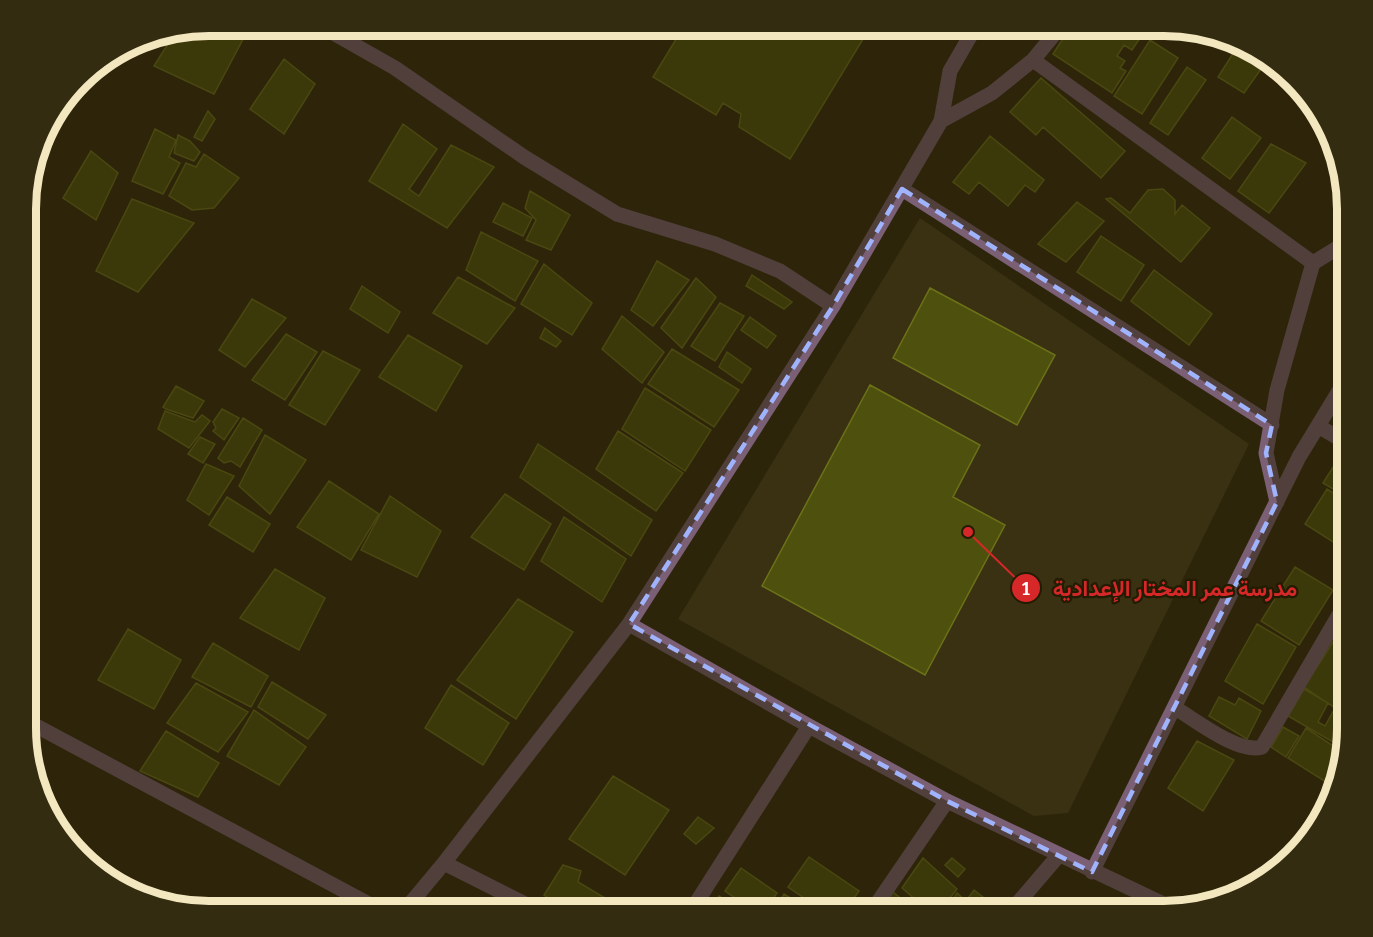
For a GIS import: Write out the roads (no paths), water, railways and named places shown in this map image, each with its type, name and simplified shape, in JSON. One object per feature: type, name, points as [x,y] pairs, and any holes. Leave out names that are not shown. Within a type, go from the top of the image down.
[{"type":"street","points":[[339,36],[395,68],[524,157],[617,214],[715,244],[780,271],[833,306]]},
{"type":"street","points":[[412,901],[629,624],[833,306],[902,189],[941,121],[950,72],[970,36]]},
{"type":"street","points":[[941,121],[992,93],[1033,60],[1053,36]]},
{"type":"street","points":[[1033,60],[1313,263]]},
{"type":"street","points":[[902,189],[1272,425]]},
{"type":"street","points":[[1276,502],[1266,453],[1277,390],[1313,263],[1337,248]]},
{"type":"street","points":[[1092,872],[1276,502],[1337,395]]},
{"type":"street","points":[[1318,426],[1337,437]]},
{"type":"street","points":[[1174,708],[1240,747],[1254,749],[1262,747],[1337,618]]},
{"type":"street","points":[[629,624],[947,801],[1156,901]]},
{"type":"street","points":[[36,726],[363,901]]},
{"type":"street","points":[[697,901],[809,726]]},
{"type":"street","points":[[879,901],[947,801]]},
{"type":"street","points":[[1020,901],[1059,855]]},
{"type":"street","points":[[444,863],[519,901]]},
{"type":"place","name":"مدرسة عمر المختار الإعدادية","points":[[968,532]]}]
